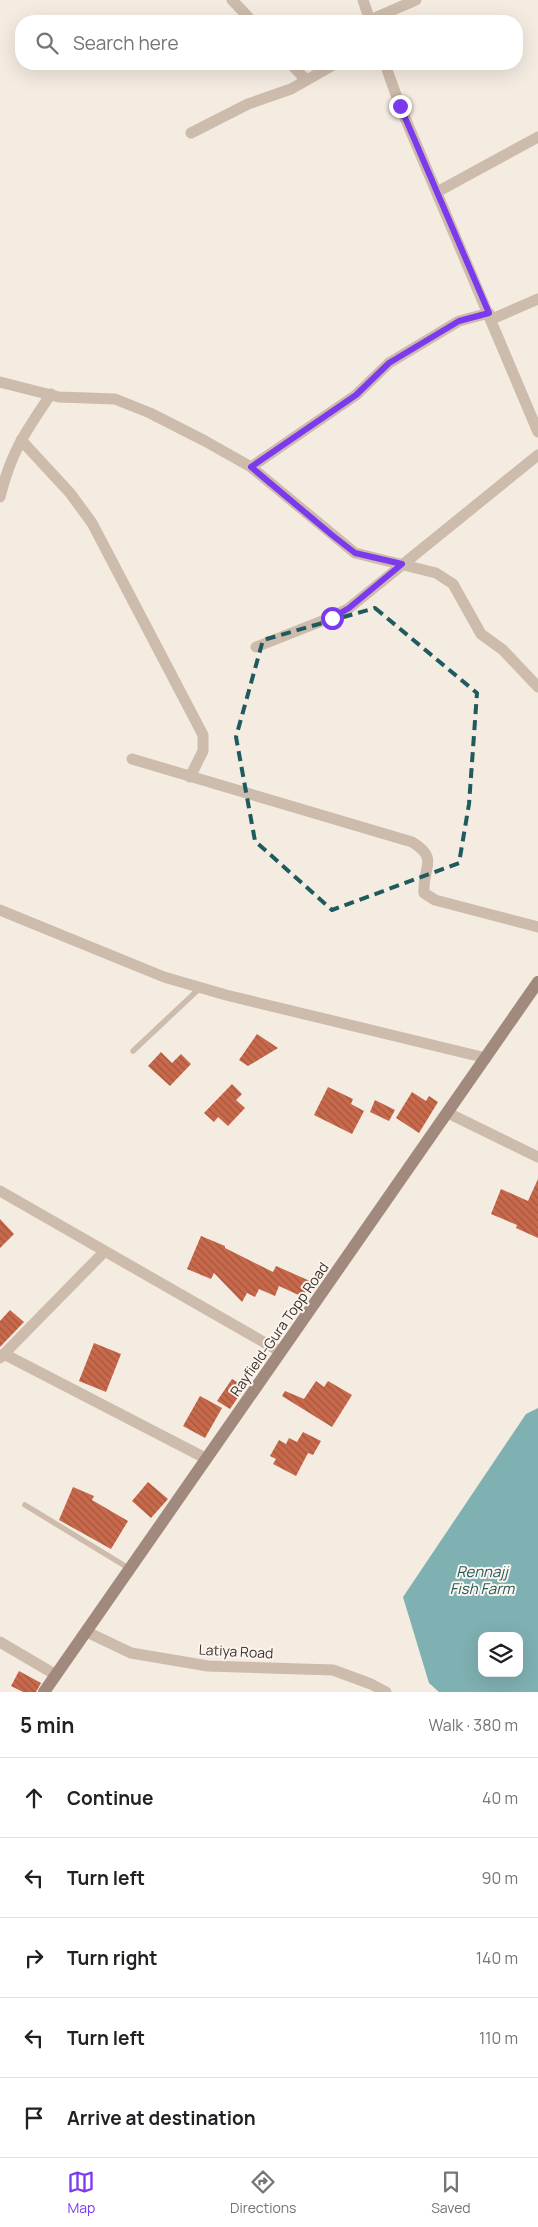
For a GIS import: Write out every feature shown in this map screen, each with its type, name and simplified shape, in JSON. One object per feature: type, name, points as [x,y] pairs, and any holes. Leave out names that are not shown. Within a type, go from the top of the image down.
[{"type":"street","points":[[232,0],[246,15]]},
{"type":"street","points":[[363,0],[368,15]]},
{"type":"street","points":[[383,15],[416,0]]},
{"type":"street","points":[[297,70],[306,80]]},
{"type":"street","points":[[191,133],[248,104],[291,89],[324,70]]},
{"type":"street","points":[[387,70],[400,106],[538,432]]},
{"type":"street","points":[[437,192],[538,137]]},
{"type":"street","points":[[251,467],[356,395],[389,363],[459,321],[490,316],[538,299]]},
{"type":"street","points":[[0,382],[59,397],[115,399],[150,413],[206,440],[251,467],[355,553],[436,573],[453,584],[481,634],[503,650],[538,687]]},
{"type":"street","points":[[0,497],[6,471],[21,440],[51,394]]},
{"type":"street","points":[[21,440],[70,493],[92,523],[203,735],[203,751],[190,777]]},
{"type":"street","points":[[256,647],[332,618],[349,608],[538,455]]},
{"type":"street","points":[[132,758],[190,777],[412,842],[425,850],[429,862],[423,880],[424,893],[429,897],[453,906],[538,927]]},
{"type":"street","points":[[0,910],[164,977],[200,988],[486,1058]]},
{"type":"street","name":"Rayfield-Gura Topp Road","points":[[44,1692],[131,1570],[538,982]]},
{"type":"street","points":[[448,1113],[538,1157]]},
{"type":"street","points":[[0,1191],[282,1352]]},
{"type":"street","points":[[105,1251],[2,1356],[207,1459]]},
{"type":"street","name":"Latiya Road","points":[[87,1632],[131,1653],[208,1666],[333,1670],[371,1684],[386,1692]]},
{"type":"street","points":[[0,1642],[56,1675]]},
{"type":"lane","points":[[133,1051],[200,988]]},
{"type":"lane","points":[[25,1506],[131,1570]]},
{"type":"highlighted area","points":[[375,608],[477,693],[469,804],[459,863],[332,910],[255,841],[236,737],[263,640]]},
{"type":"water","name":"Rennajj Fish Farm","points":[[538,1408],[538,1692],[439,1692],[429,1683],[403,1597],[526,1414]]},
{"type":"building","points":[[257,1034],[278,1048],[248,1066],[239,1060]]},
{"type":"building","points":[[161,1052],[172,1063],[181,1054],[191,1064],[170,1086],[148,1066]]},
{"type":"building","points":[[232,1084],[242,1094],[236,1100],[245,1108],[228,1126],[218,1117],[214,1122],[204,1113]]},
{"type":"building","points":[[328,1087],[353,1099],[351,1104],[364,1111],[352,1134],[314,1115]]},
{"type":"building","points":[[412,1092],[426,1101],[429,1096],[438,1102],[419,1133],[396,1118]]},
{"type":"building","points":[[375,1100],[395,1110],[389,1121],[370,1112]]},
{"type":"building","points":[[538,1179],[538,1238],[516,1228],[517,1225],[491,1214],[501,1189],[528,1201]]},
{"type":"building","points":[[0,1219],[14,1234],[0,1248]]},
{"type":"building","points":[[201,1236],[225,1246],[225,1248],[273,1272],[276,1266],[310,1281],[303,1297],[279,1286],[275,1296],[259,1289],[255,1297],[247,1293],[242,1302],[214,1273],[211,1279],[187,1269]]},
{"type":"building","points":[[10,1310],[24,1322],[0,1347],[0,1321]]},
{"type":"building","points":[[94,1343],[121,1354],[106,1392],[79,1381]]},
{"type":"building","points":[[232,1379],[245,1387],[230,1409],[217,1401]]},
{"type":"building","points":[[316,1381],[324,1387],[328,1381],[352,1395],[332,1427],[282,1396],[285,1391],[304,1399]]},
{"type":"building","points":[[200,1396],[222,1408],[205,1438],[183,1426]]},
{"type":"building","points":[[303,1432],[321,1441],[313,1455],[308,1453],[296,1476],[273,1464],[276,1459],[270,1456],[279,1440],[286,1444],[289,1438],[297,1442]]},
{"type":"building","points":[[148,1482],[168,1499],[151,1518],[132,1501]]},
{"type":"building","points":[[73,1487],[94,1496],[92,1500],[128,1521],[111,1549],[59,1520]]},
{"type":"building","points":[[19,1671],[41,1683],[36,1692],[23,1692],[11,1686]]},
{"type":"route","points":[[332,618],[349,608],[402,564],[355,553],[251,467],[356,395],[389,363],[459,321],[489,313],[400,106]]}]
